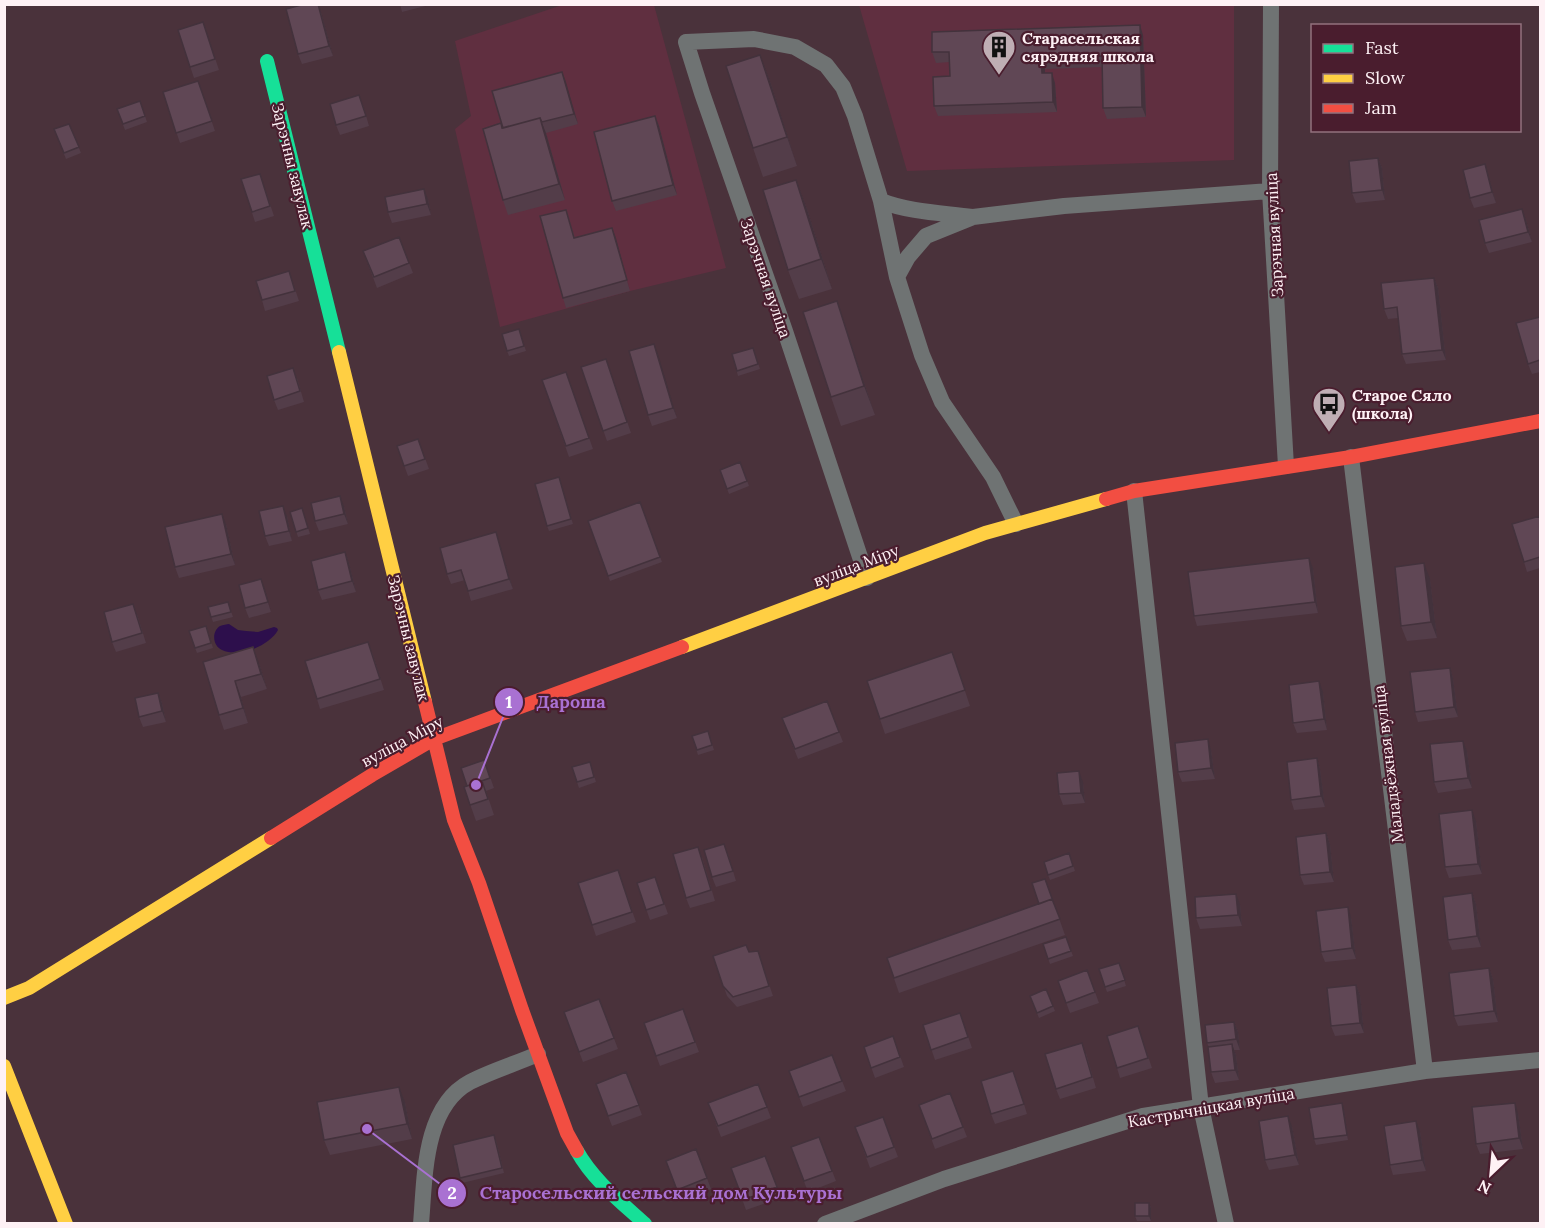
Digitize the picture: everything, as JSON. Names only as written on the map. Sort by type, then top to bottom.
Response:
[{"type":"street","name":"Зарэчная вуліца","points":[[1271,4],[1270,191],[1286,466]]},
{"type":"street","name":"Зарэчная вуліца","points":[[867,579],[686,42],[754,39],[795,47],[826,65],[843,87],[855,116],[881,201]]},
{"type":"street","name":"Зарэчны завулак","points":[[267,61],[454,820],[479,883],[538,1054]]},
{"type":"street","points":[[881,201],[915,210],[973,217],[1064,206],[1270,191]]},
{"type":"street","points":[[881,201],[897,278],[922,355],[942,402],[993,477],[1016,524]]},
{"type":"street","points":[[897,278],[908,257],[926,236],[973,217]]},
{"type":"street","name":"вуліца Міру","points":[[4,998],[29,988],[372,775],[434,739],[985,533],[1016,524],[1134,491],[1351,457],[1540,421]]},
{"type":"street","name":"Маладзёжная вуліца","points":[[1351,457],[1425,1071]]},
{"type":"street","points":[[1134,491],[1201,1107],[1226,1224]]},
{"type":"street","points":[[421,1224],[427,1158],[436,1122],[450,1098],[468,1083],[538,1054],[567,1133],[584,1164],[645,1224]]},
{"type":"street","name":"Кастрычніцкая вуліца","points":[[825,1224],[944,1179],[1143,1116],[1425,1071],[1540,1060]]},
{"type":"street","points":[[4,1066],[66,1224]]},
{"type":"shaded area","points":[[562,5],[654,5],[726,268],[630,291],[500,327],[455,129],[471,116],[455,41]]},
{"type":"shaded area","points":[[859,5],[1234,5],[1234,160],[907,171]]},
{"type":"shaded area","points":[[229,624],[238,630],[246,631],[258,632],[274,627],[278,630],[268,641],[253,649],[229,652],[219,648],[214,639],[215,632],[220,626]]},
{"type":"building","points":[[305,4],[318,4],[329,46],[298,54],[286,9]]},
{"type":"building","points":[[203,22],[215,59],[190,67],[178,30]]},
{"type":"building","name":"Старасельская сярэдняя школа","points":[[1140,25],[1142,107],[1103,108],[1102,56],[1041,58],[1042,73],[1052,73],[1053,102],[934,106],[933,77],[950,76],[949,52],[932,52],[932,32]]},
{"type":"building","points":[[760,55],[787,137],[753,148],[726,66]]},
{"type":"building","points":[[562,72],[574,114],[542,122],[540,118],[503,128],[492,91]]},
{"type":"building","points":[[198,81],[212,121],[176,133],[163,92]]},
{"type":"building","points":[[359,95],[366,116],[336,125],[330,104]]},
{"type":"building","points":[[140,101],[145,116],[123,124],[117,109]]},
{"type":"building","points":[[655,116],[673,185],[612,201],[594,132]]},
{"type":"building","points":[[540,118],[559,184],[503,200],[483,129],[501,123],[502,128]]},
{"type":"building","points":[[69,124],[79,147],[64,153],[54,129]]},
{"type":"building","points":[[1378,158],[1382,190],[1352,193],[1349,161]]},
{"type":"building","points":[[1485,164],[1492,192],[1470,198],[1463,170]]},
{"type":"building","points":[[260,174],[270,206],[252,212],[241,179]]},
{"type":"building","points":[[796,180],[821,259],[788,270],[763,190]]},
{"type":"building","points":[[424,189],[427,204],[388,212],[385,197]]},
{"type":"building","points":[[1522,209],[1528,232],[1485,243],[1479,220]]},
{"type":"building","points":[[566,210],[574,238],[612,228],[627,280],[563,298],[540,216]]},
{"type":"building","points":[[399,237],[409,263],[374,277],[363,251]]},
{"type":"building","points":[[289,271],[295,291],[262,300],[256,281]]},
{"type":"building","points":[[1434,278],[1442,350],[1402,354],[1397,307],[1384,309],[1381,283]]},
{"type":"building","points":[[837,301],[864,386],[831,397],[803,312]]},
{"type":"building","points":[[1540,317],[1540,360],[1528,364],[1516,323]]},
{"type":"building","points":[[519,329],[524,346],[507,351],[502,334]]},
{"type":"building","points":[[654,344],[673,408],[648,415],[629,351]]},
{"type":"building","points":[[753,348],[758,364],[737,371],[732,354]]},
{"type":"building","points":[[606,359],[627,422],[603,431],[581,367]]},
{"type":"building","points":[[293,368],[300,391],[274,400],[267,376]]},
{"type":"building","points":[[566,372],[589,438],[566,446],[542,380]]},
{"type":"building","points":[[418,439],[425,459],[404,466],[397,446]]},
{"type":"building","points":[[740,462],[747,481],[727,489],[720,470]]},
{"type":"building","points":[[559,477],[571,519],[547,526],[535,484]]},
{"type":"building","points":[[340,496],[344,514],[315,521],[311,503]]},
{"type":"building","points":[[640,502],[660,557],[608,576],[588,521]]},
{"type":"building","points":[[283,506],[289,531],[265,536],[259,511]]},
{"type":"building","points":[[302,508],[308,528],[296,532],[290,512]]},
{"type":"building","points":[[222,514],[231,554],[175,567],[165,527]]},
{"type":"building","points":[[1540,516],[1540,557],[1524,562],[1512,524]]},
{"type":"building","points":[[496,532],[509,579],[468,591],[461,570],[447,574],[440,548]]},
{"type":"building","points":[[345,552],[352,581],[318,590],[311,561]]},
{"type":"building","points":[[1309,558],[1315,602],[1194,616],[1188,572]]},
{"type":"building","points":[[1424,563],[1431,622],[1401,626],[1395,567]]},
{"type":"building","points":[[261,579],[268,602],[245,608],[239,585]]},
{"type":"building","points":[[228,602],[231,612],[211,617],[208,607]]},
{"type":"building","points":[[133,604],[142,633],[112,642],[104,612]]},
{"type":"building","points":[[206,626],[211,643],[195,648],[189,631]]},
{"type":"building","points":[[368,642],[380,679],[317,699],[305,661]]},
{"type":"building","points":[[253,647],[261,674],[235,681],[243,708],[219,715],[203,662]]},
{"type":"building","points":[[952,652],[965,690],[880,719],[867,681]]},
{"type":"building","points":[[1450,668],[1454,707],[1415,712],[1410,672]]},
{"type":"building","points":[[1319,681],[1324,719],[1293,723],[1289,685]]},
{"type":"building","points":[[158,693],[162,711],[139,717],[135,698]]},
{"type":"building","points":[[827,701],[839,732],[795,749],[782,718]]},
{"type":"building","points":[[708,731],[712,745],[697,750],[692,736]]},
{"type":"building","points":[[1208,739],[1211,768],[1178,772],[1175,743]]},
{"type":"building","points":[[1463,741],[1468,778],[1434,782],[1430,744]]},
{"type":"building","points":[[1317,758],[1321,796],[1291,800],[1287,762]]},
{"type":"building","points":[[484,760],[490,778],[467,786],[461,768]]},
{"type":"building","points":[[590,762],[594,777],[577,782],[572,767]]},
{"type":"building","points":[[1079,771],[1081,793],[1059,794],[1057,773]]},
{"type":"building","points":[[482,781],[488,799],[470,805],[464,787]]},
{"type":"building","points":[[1472,810],[1478,864],[1445,867],[1439,814]]},
{"type":"building","points":[[1326,833],[1330,872],[1300,875],[1296,837]]},
{"type":"building","points":[[724,844],[733,871],[712,877],[704,850]]},
{"type":"building","points":[[698,847],[711,890],[686,898],[673,854]]},
{"type":"building","points":[[1069,853],[1073,866],[1048,875],[1044,862]]},
{"type":"building","points":[[618,870],[632,912],[592,925],[578,883]]},
{"type":"building","points":[[655,877],[664,904],[646,910],[637,883]]},
{"type":"building","points":[[1045,879],[1054,904],[1052,899],[1039,904],[1032,883]]},
{"type":"building","points":[[1472,893],[1477,936],[1448,940],[1443,897]]},
{"type":"building","points":[[1236,894],[1238,915],[1196,918],[1195,897]]},
{"type":"building","points":[[1052,899],[1060,919],[894,978],[887,958]]},
{"type":"building","points":[[1348,907],[1352,948],[1321,952],[1316,911]]},
{"type":"building","points":[[1066,937],[1071,951],[1048,959],[1043,944]]},
{"type":"building","points":[[746,945],[749,952],[758,951],[769,986],[733,997],[723,986],[713,956]]},
{"type":"building","points":[[1119,963],[1125,980],[1105,987],[1099,969]]},
{"type":"building","points":[[1489,968],[1494,1011],[1454,1016],[1449,973]]},
{"type":"building","points":[[1087,970],[1095,992],[1066,1003],[1058,981]]},
{"type":"building","points":[[1356,985],[1360,1023],[1331,1026],[1327,988]]},
{"type":"building","points":[[1046,989],[1053,1006],[1037,1013],[1030,996]]},
{"type":"building","points":[[599,999],[614,1038],[579,1052],[564,1012]]},
{"type":"building","points":[[683,1009],[695,1042],[656,1056],[644,1023]]},
{"type":"building","points":[[960,1013],[968,1037],[931,1050],[923,1025]]},
{"type":"building","points":[[1234,1022],[1236,1039],[1207,1043],[1205,1025]]},
{"type":"building","points":[[1138,1026],[1148,1058],[1117,1068],[1107,1036]]},
{"type":"building","points":[[893,1036],[900,1057],[871,1068],[864,1047]]},
{"type":"building","points":[[1082,1043],[1092,1077],[1056,1089],[1045,1054]]},
{"type":"building","points":[[1232,1044],[1235,1070],[1211,1072],[1208,1047]]},
{"type":"building","points":[[832,1055],[842,1081],[799,1097],[789,1071]]},
{"type":"building","points":[[1013,1071],[1024,1104],[991,1114],[981,1081]]},
{"type":"building","points":[[626,1072],[639,1105],[608,1116],[596,1084]]},
{"type":"building","points":[[758,1084],[767,1107],[718,1126],[708,1103]]},
{"type":"building","points":[[399,1087],[407,1124],[324,1140],[317,1102]]},
{"type":"building","points":[[950,1093],[963,1127],[932,1139],[919,1105]]},
{"type":"building","points":[[1342,1103],[1347,1135],[1314,1139],[1309,1108]]},
{"type":"building","points":[[1515,1103],[1519,1138],[1476,1144],[1472,1107]]},
{"type":"building","points":[[1288,1116],[1295,1155],[1265,1160],[1259,1121]]},
{"type":"building","points":[[883,1117],[894,1147],[867,1157],[855,1127]]},
{"type":"building","points":[[1416,1121],[1422,1160],[1390,1165],[1384,1126]]},
{"type":"building","points":[[494,1135],[502,1168],[460,1178],[453,1145]]},
{"type":"building","points":[[819,1137],[832,1171],[804,1181],[791,1147]]},
{"type":"building","points":[[696,1149],[707,1178],[677,1190],[666,1161]]},
{"type":"building","points":[[765,1156],[777,1187],[743,1200],[731,1168]]},
{"type":"building","points":[[1135,1203],[1149,1203],[1149,1216],[1135,1216]]},
{"type":"traffic: fast","points":[[267,61],[339,352]]},
{"type":"traffic: fast","points":[[577,1151],[599,1181],[645,1224]]},
{"type":"traffic: slow","points":[[339,352],[425,702]]},
{"type":"traffic: slow","points":[[682,647],[985,533],[1106,499]]},
{"type":"traffic: slow","points":[[4,998],[29,988],[271,838]]},
{"type":"traffic: slow","points":[[4,1066],[66,1224]]},
{"type":"traffic: jam","points":[[1106,499],[1134,491],[1351,457],[1540,421]]},
{"type":"traffic: jam","points":[[271,838],[434,739],[682,647]]},
{"type":"traffic: jam","points":[[425,702],[454,820],[479,883],[567,1133],[577,1151]]},
{"type":"place","name":"Старасельская сярэдняя школа","points":[[999,76]]},
{"type":"place","name":"Старое Сяло (школа)","points":[[1329,433]]},
{"type":"place","name":"Дароша","points":[[476,785]]},
{"type":"place","name":"Старосельский сельский дом Культуры","points":[[367,1129]]}]
